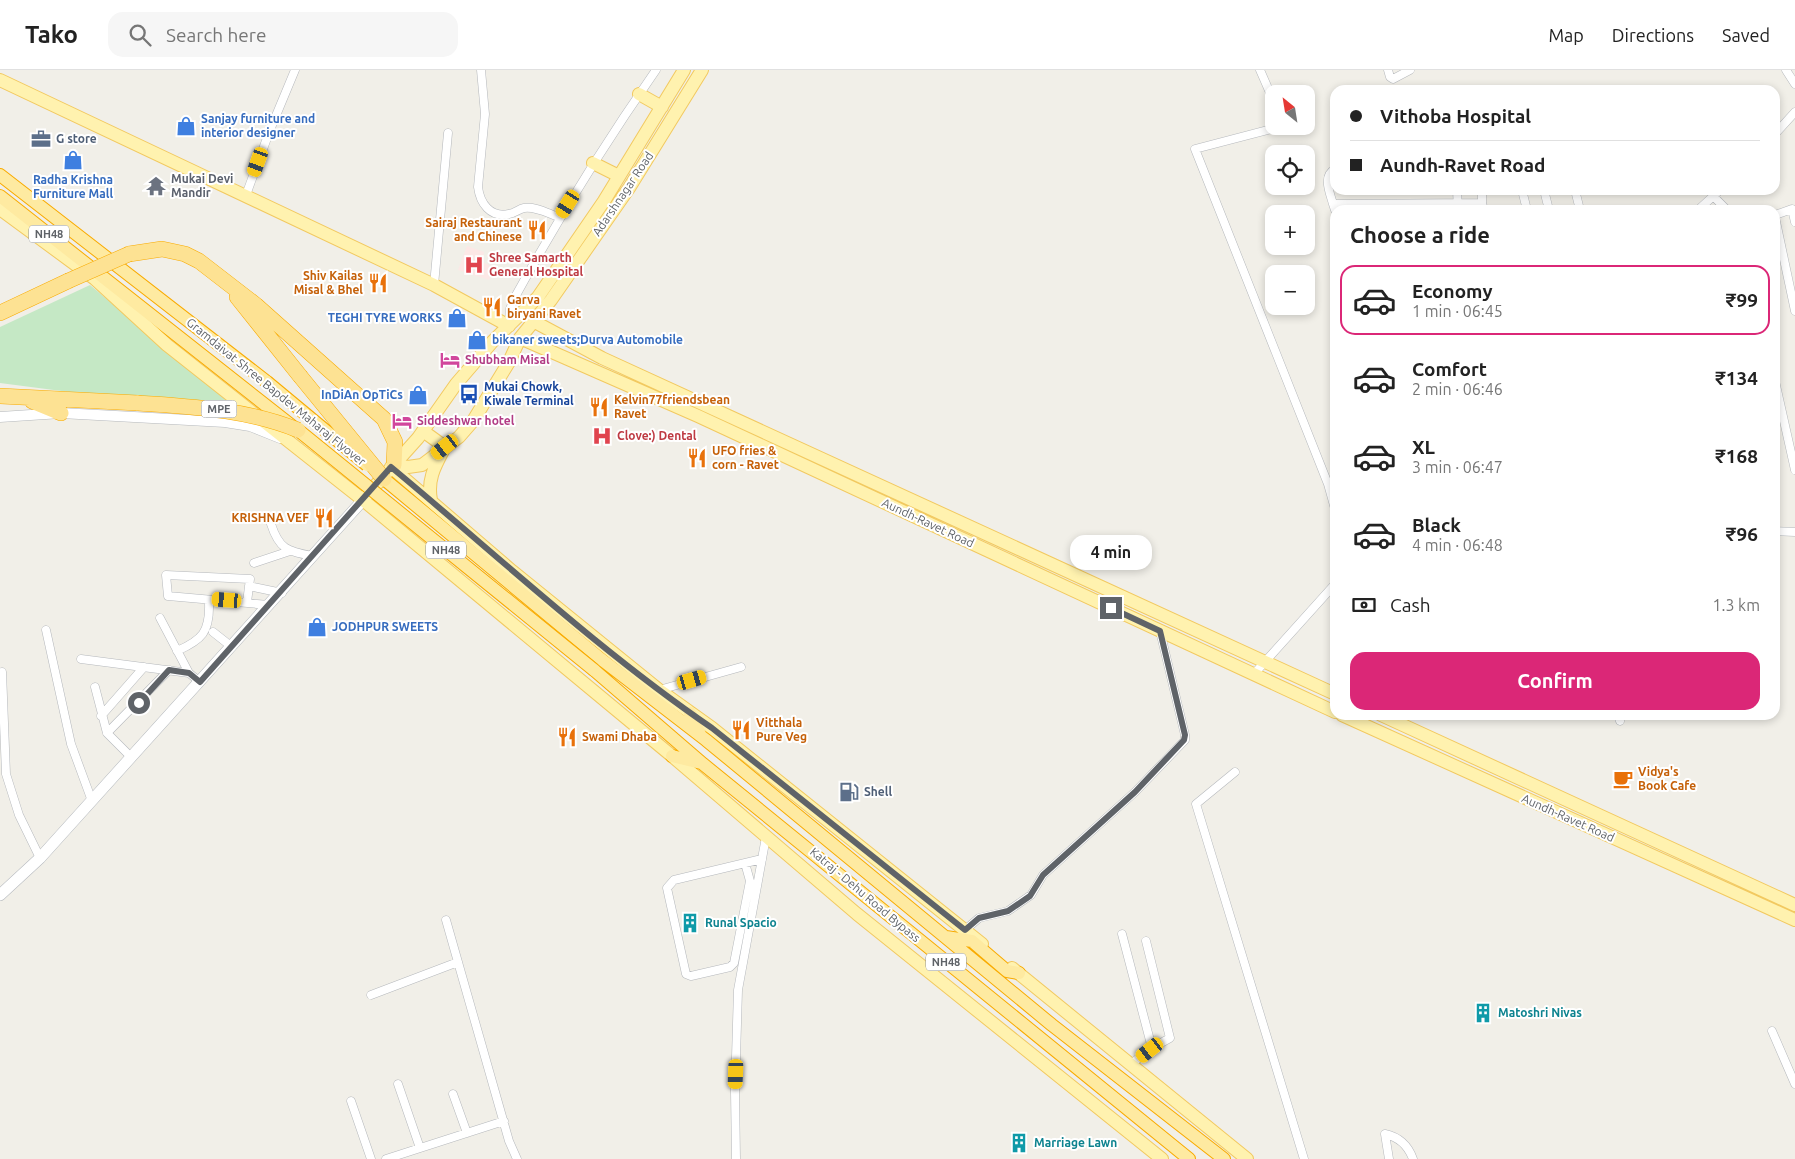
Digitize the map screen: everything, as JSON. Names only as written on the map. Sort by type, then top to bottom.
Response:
[{"type":"highway","name":"Gramdaivat Shree Bapdev Maharaj Flyover","points":[[0,176],[267,382],[389,470],[703,764]]},
{"type":"highway","name":"NH48","points":[[0,196],[96,275]]},
{"type":"highway","points":[[0,313],[129,254],[155,249],[177,251],[199,261],[256,305],[379,414],[390,429],[395,442],[389,470]]},
{"type":"highway","points":[[214,272],[300,376],[389,470]]},
{"type":"highway","name":"Gramdaivat Shree Bapdev Maharaj Flyover","points":[[96,275],[256,396],[597,664],[682,712]]},
{"type":"highway","name":"MPE","points":[[0,396],[138,403],[226,410],[258,416],[298,430]]},
{"type":"highway","points":[[22,396],[61,413]]},
{"type":"highway","name":"Katraj - Dehu Road Bypass","points":[[682,712],[700,735],[944,936]]},
{"type":"highway","points":[[672,756],[703,764]]},
{"type":"highway","name":"Katraj - Dehu Road Bypass","points":[[703,764],[1189,1159]]},
{"type":"highway","name":"NH48","points":[[944,936],[1052,1025],[1224,1159]]},
{"type":"highway","points":[[944,936],[972,942],[1008,971],[1019,973]]},
{"type":"main road","name":"Adarshnagar Road","points":[[363,500],[423,431],[456,384],[493,341],[538,297],[583,234],[684,70]]},
{"type":"main road","name":"Adarshnagar Road","points":[[389,470],[422,465],[459,437],[473,421],[509,362],[520,338],[551,300],[629,188],[702,70]]},
{"type":"main road","points":[[0,80],[434,285],[509,326]]},
{"type":"main road","points":[[639,94],[662,107]]},
{"type":"main road","points":[[593,163],[619,176]]},
{"type":"main road","points":[[0,209],[96,275],[167,345],[363,500],[937,979],[1162,1159]]},
{"type":"main road","name":"Aundh-Ravet Road","points":[[533,322],[602,358],[1330,692]]},
{"type":"main road","name":"Aundh-Ravet Road","points":[[520,338],[698,416],[1330,710]]},
{"type":"main road","points":[[423,431],[445,447],[432,471],[429,486],[431,500]]},
{"type":"main road","points":[[389,470],[431,500],[512,571],[659,690],[682,712],[965,930],[1247,1159]]},
{"type":"main road","points":[[0,896],[40,858],[363,500]]},
{"type":"main road","name":"Aundh-Ravet Road","points":[[1353,720],[1795,920]]},
{"type":"main road","name":"Aundh-Ravet Road","points":[[1392,720],[1795,905]]},
{"type":"street","points":[[246,195],[295,70]]},
{"type":"street","points":[[481,70],[485,114],[478,187],[479,198],[488,210],[493,213],[509,214],[524,208],[535,209],[559,217]]},
{"type":"street","points":[[509,326],[510,309],[515,297],[559,217],[656,70]]},
{"type":"street","points":[[1260,70],[1267,85]]},
{"type":"street","points":[[1388,70],[1393,79],[1408,73],[1410,70]]},
{"type":"street","points":[[1786,70],[1795,84]]},
{"type":"street","points":[[1780,128],[1795,112]]},
{"type":"street","points":[[1265,130],[1195,149],[1330,491]]},
{"type":"street","points":[[434,285],[448,133]]},
{"type":"street","points":[[1330,173],[1327,178],[1330,190]]},
{"type":"street","points":[[1706,205],[1713,196],[1722,205]]},
{"type":"street","points":[[1780,214],[1792,209],[1795,222]]},
{"type":"street","points":[[1780,239],[1795,311]]},
{"type":"street","points":[[1780,402],[1795,470]]},
{"type":"street","points":[[0,417],[61,413],[225,422],[250,426],[285,440]]},
{"type":"street","points":[[271,524],[279,544],[290,551],[312,556]]},
{"type":"street","points":[[1780,531],[1795,532]]},
{"type":"street","points":[[254,563],[290,551]]},
{"type":"street","points":[[247,602],[250,579],[166,575],[168,596],[269,605]]},
{"type":"street","points":[[249,586],[282,592]]},
{"type":"street","points":[[1254,674],[1330,589]]},
{"type":"street","points":[[177,651],[189,646],[204,633],[209,620],[209,603]]},
{"type":"street","points":[[160,618],[189,673],[200,682]]},
{"type":"street","points":[[46,630],[71,744],[92,801]]},
{"type":"street","points":[[965,930],[979,918],[1008,911],[1030,896],[1043,875],[1135,792],[1184,740],[1185,735],[1160,631]]},
{"type":"street","points":[[213,632],[232,647]]},
{"type":"street","points":[[81,659],[189,673]]},
{"type":"street","points":[[101,716],[144,667]]},
{"type":"street","points":[[659,690],[741,667]]},
{"type":"street","points":[[107,733],[169,670]]},
{"type":"street","points":[[2,672],[6,774],[19,815],[40,858]]},
{"type":"street","points":[[95,687],[101,716],[107,733],[131,757]]},
{"type":"street","points":[[1235,772],[1196,804],[1304,1159]]},
{"type":"street","points":[[736,1159],[735,1091],[738,990],[766,837]]},
{"type":"street","points":[[745,863],[750,881],[734,963],[730,967],[692,976],[686,974],[667,888],[670,883],[674,880],[745,863],[762,859]]},
{"type":"street","points":[[446,920],[487,1056],[504,1121],[517,1159]]},
{"type":"street","points":[[1122,934],[1152,1048]]},
{"type":"street","points":[[1131,1064],[1152,1048],[1170,1038],[1146,941]]},
{"type":"street","points":[[371,995],[458,962]]},
{"type":"street","points":[[1772,1031],[1795,1084]]},
{"type":"street","points":[[398,1084],[420,1148]]},
{"type":"street","points":[[453,1094],[467,1133]]},
{"type":"street","points":[[351,1101],[371,1159]]},
{"type":"street","points":[[386,1159],[504,1121]]},
{"type":"street","points":[[1389,1159],[1385,1134],[1394,1136],[1403,1142],[1413,1159]]},
{"type":"shaded area","name":"Shree Samarth General Hospital","points":[[467,246],[484,252],[482,262],[494,267],[489,280],[458,270]]},
{"type":"green space","points":[[90,285],[229,402],[77,393],[0,383],[0,327]]},
{"type":"place","name":"Sanjay furniture and interior designer","points":[[186,126]]},
{"type":"place","name":"G store","points":[[41,139]]},
{"type":"place","name":"Radha Krishna Furniture Mall","points":[[73,160]]},
{"type":"place","name":"Mukai Devi Mandir","points":[[156,186]]},
{"type":"place","name":"Sairaj Restaurant and Chinese","points":[[537,230]]},
{"type":"place","name":"Shree Samarth General Hospital","points":[[474,265]]},
{"type":"place","name":"Shiv Kailas Misal & Bhel","points":[[378,283]]},
{"type":"place","name":"Garva biryani Ravet","points":[[492,307]]},
{"type":"place","name":"TEGHI TYRE WORKS","points":[[457,318]]},
{"type":"place","name":"bikaner sweets;Durva Automobile","points":[[477,340]]},
{"type":"place","name":"Shubham Misal","points":[[450,360]]},
{"type":"place","name":"Mukai Chowk, Kiwale Terminal","points":[[469,394]]},
{"type":"place","name":"InDiAn OpTiCs","points":[[418,395]]},
{"type":"place","name":"Kelvin77friendsbean Ravet","points":[[599,407]]},
{"type":"place","name":"Siddeshwar hotel","points":[[402,421]]},
{"type":"place","name":"Clove:) Dental","points":[[602,436]]},
{"type":"place","name":"UFO fries & corn - Ravet","points":[[697,458]]},
{"type":"place","name":"KRISHNA VEF","points":[[324,518]]},
{"type":"place","name":"JODHPUR SWEETS","points":[[317,627]]},
{"type":"place","name":"Vitthala Pure Veg","points":[[741,730]]},
{"type":"place","name":"Swami Dhaba","points":[[567,737]]},
{"type":"place","name":"Vidya's Book Cafe","points":[[1623,779]]},
{"type":"place","name":"Shell","points":[[849,792]]},
{"type":"place","name":"Runal Spacio","points":[[690,923]]},
{"type":"place","name":"Matoshri Nivas","points":[[1483,1013]]},
{"type":"place","name":"Marriage Lawn","points":[[1019,1143]]},
{"type":"route","points":[[139,703],[169,670],[189,673],[200,682],[282,592],[391,467],[512,571],[615,655],[681,707],[712,728],[965,930],[979,918],[998,915],[1008,911],[1030,896],[1043,875],[1135,792],[1184,740],[1185,735],[1160,631],[1111,608]]}]
